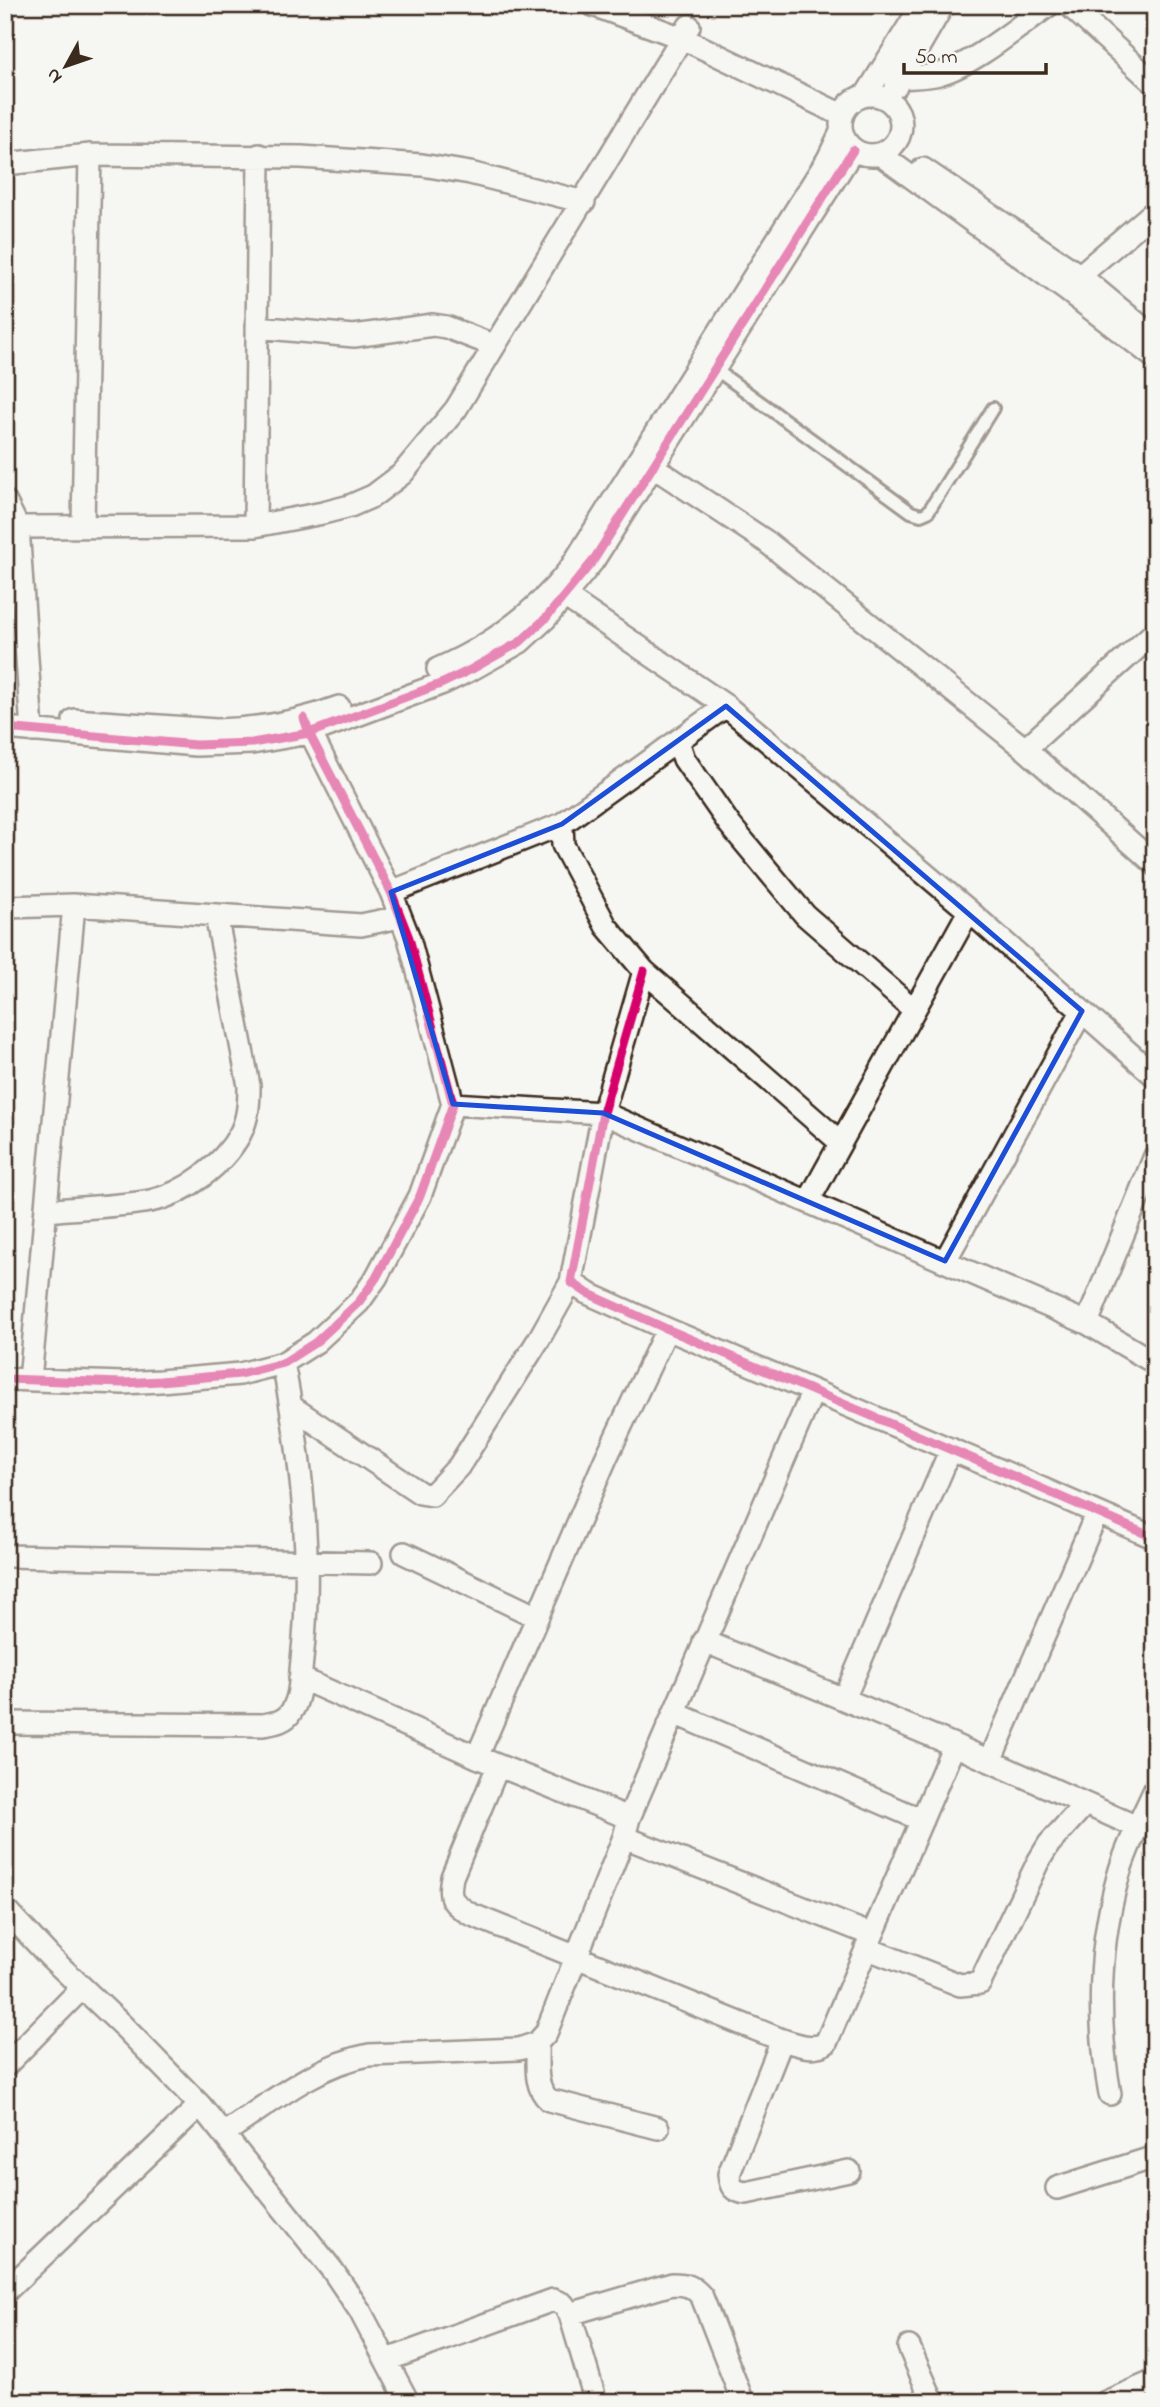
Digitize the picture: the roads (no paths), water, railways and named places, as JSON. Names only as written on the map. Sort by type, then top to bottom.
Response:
[{"type":"street","points":[[593,5],[685,32]]},
{"type":"street","points":[[628,5],[685,32],[850,120],[862,155],[887,152],[1155,338]]},
{"type":"street","points":[[5,714],[32,724],[195,745],[252,743],[443,683],[472,670],[520,642],[546,618],[560,593],[593,561],[647,462],[850,120],[922,5]]},
{"type":"street","points":[[888,99],[943,5]]},
{"type":"street","points":[[901,78],[939,74],[950,69],[982,51],[1049,5]]},
{"type":"street","points":[[1069,5],[1155,84]]},
{"type":"street","points":[[18,527],[256,526],[349,506],[373,496],[402,474],[456,409],[685,32]]},
{"type":"street","points":[[647,462],[715,369],[850,120],[876,95],[888,99],[896,107],[902,127],[900,137],[887,152]]},
{"type":"street","points":[[5,164],[90,155],[259,155],[422,165],[470,173],[584,202]]},
{"type":"street","points":[[83,526],[90,155]]},
{"type":"street","points":[[256,526],[259,155]]},
{"type":"street","points":[[1072,282],[1155,211]]},
{"type":"street","points":[[1072,282],[1155,358]]},
{"type":"street","points":[[257,327],[354,336],[433,325],[446,327],[494,345]]},
{"type":"street","points":[[647,462],[767,542],[1025,749],[1153,860]]},
{"type":"street","points":[[5,501],[18,527],[32,724]]},
{"type":"street","points":[[560,593],[726,706],[969,911],[1155,1076]]},
{"type":"street","points":[[1025,749],[1155,632]]},
{"type":"street","points":[[391,892],[562,824],[726,706]]},
{"type":"street","points":[[5,728],[32,724]]},
{"type":"street","points":[[5,1379],[123,1383],[160,1381],[240,1374],[283,1363],[336,1325],[359,1301],[376,1278],[420,1196],[453,1104],[409,939],[391,892],[306,726]]},
{"type":"street","points":[[678,741],[684,759],[730,825],[805,915],[913,1009]]},
{"type":"street","points":[[562,824],[563,845],[606,926],[644,971],[841,1142]]},
{"type":"street","points":[[5,907],[74,905],[361,925],[400,917]]},
{"type":"street","points":[[30,1380],[74,905]]},
{"type":"street","points":[[808,1202],[969,911]]},
{"type":"street","points":[[47,1210],[152,1200],[179,1190],[203,1175],[224,1156],[240,1133],[249,1109],[249,1086],[216,915]]},
{"type":"street","points":[[292,1407],[420,1493],[432,1495],[459,1466],[539,1339],[570,1282],[603,1113],[644,971]]},
{"type":"street","points":[[945,1261],[1082,1011]]},
{"type":"street","points":[[453,1104],[603,1113],[1087,1323],[1155,1363]]},
{"type":"street","points":[[1087,1323],[1155,1158]]},
{"type":"street","points":[[570,1282],[587,1293],[667,1329],[1155,1538]]},
{"type":"street","points":[[477,1757],[606,1458],[667,1329]]},
{"type":"street","points":[[5,1723],[264,1725],[277,1723],[291,1713],[296,1702],[300,1678],[308,1563],[292,1407],[283,1363]]},
{"type":"street","points":[[223,2134],[326,2068],[347,2059],[369,2055],[519,2049],[537,2043],[546,2033],[674,1713],[813,1391]]},
{"type":"street","points":[[844,1699],[951,1449]]},
{"type":"street","points":[[990,1761],[1097,1513]]},
{"type":"street","points":[[404,1553],[537,1617]]},
{"type":"street","points":[[5,1556],[370,1563]]},
{"type":"street","points":[[704,1641],[954,1745],[1137,1827]]},
{"type":"street","points":[[300,1678],[498,1766],[960,1985],[980,1983],[1038,1862],[1049,1844],[1085,1804]]},
{"type":"street","points":[[674,1713],[922,1820]]},
{"type":"street","points":[[498,1766],[452,1877],[449,1893],[455,1905],[470,1914],[575,1958],[782,2040],[810,2048],[826,2043],[954,1745]]},
{"type":"street","points":[[1110,2094],[1101,2043],[1100,1979],[1118,1876],[1155,1789]]},
{"type":"street","points":[[6,1911],[124,2026],[200,2105],[333,2272],[359,2311],[408,2402]]},
{"type":"street","points":[[5,2066],[82,1988]]},
{"type":"street","points":[[782,2040],[729,2174],[730,2186],[736,2191],[746,2193],[849,2171]]},
{"type":"street","points":[[537,2043],[538,2084],[542,2094],[549,2100],[658,2128]]},
{"type":"street","points":[[5,2292],[200,2105]]},
{"type":"street","points":[[1057,2188],[1155,2157]]},
{"type":"street","points":[[570,2314],[672,2284],[694,2287],[702,2297],[743,2402]]},
{"type":"street","points":[[387,2360],[554,2301],[563,2304],[570,2314],[596,2402]]},
{"type":"street","points":[[909,2347],[933,2402]]},
{"type":"street","points":[[1106,2402],[1155,2381]]},
{"type":"lane","points":[[715,369],[911,512],[921,515],[928,512],[993,408]]}]
